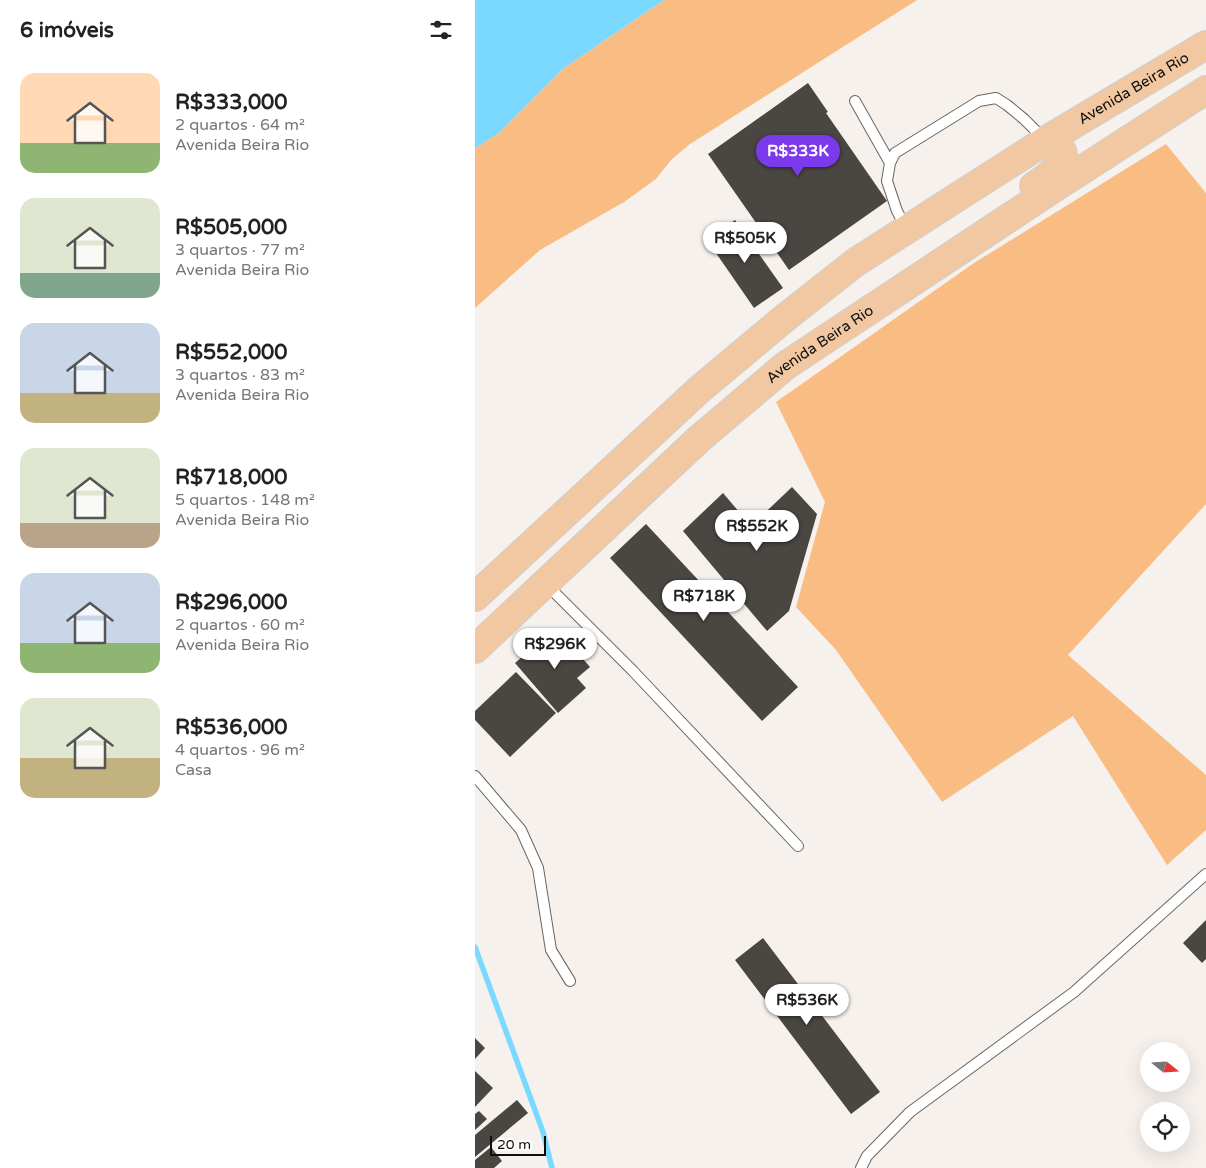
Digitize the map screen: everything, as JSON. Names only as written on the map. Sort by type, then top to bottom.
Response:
[{"type":"main road","name":"Avenida Beira Rio","points":[[475,597],[700,389],[786,316],[856,262],[1045,141],[1206,46]]},
{"type":"main road","name":"Avenida Beira Rio","points":[[475,649],[699,439],[785,366],[1206,90]]},
{"type":"main road","points":[[963,248],[991,218],[1055,170],[1062,157],[1061,150],[1045,141]]},
{"type":"lane","points":[[907,229],[897,210],[887,181],[890,163],[895,153],[979,101],[996,98],[1024,119],[1045,141]]},
{"type":"lane","points":[[855,101],[890,163]]},
{"type":"lane","points":[[545,584],[633,671],[798,846]]},
{"type":"lane","points":[[475,776],[521,830],[538,868],[551,950],[570,981]]},
{"type":"lane","points":[[861,1168],[867,1156],[910,1112],[1073,992],[1206,874]]},
{"type":"shaded area","points":[[664,0],[917,0],[690,144],[671,160],[656,179],[624,202],[540,250],[475,308],[475,148],[499,133],[564,68]]},
{"type":"shaded area","points":[[1166,144],[1206,193],[1206,504],[1068,655],[1206,775],[1206,830],[1167,865],[1073,716],[942,802],[836,650],[796,607],[825,502],[776,402],[974,263]]},
{"type":"water","points":[[475,0],[664,0],[564,68],[499,133],[475,148]]},
{"type":"building","points":[[808,83],[828,112],[826,113],[887,201],[789,270],[708,154]]},
{"type":"building","points":[[735,220],[783,288],[754,308],[707,240]]},
{"type":"building","points":[[792,487],[817,514],[789,611],[767,631],[683,531],[723,493],[751,526]]},
{"type":"building","points":[[646,524],[798,687],[762,721],[610,558]]},
{"type":"building","points":[[556,628],[590,667],[577,678],[586,688],[558,713],[515,663]]},
{"type":"building","points":[[516,672],[556,713],[510,757],[475,720],[475,711]]},
{"type":"building","points":[[1206,920],[1206,959],[1202,963],[1183,943]]},
{"type":"building","points":[[763,938],[880,1092],[851,1114],[735,960]]},
{"type":"building","points":[[475,1038],[485,1048],[475,1059]]},
{"type":"building","points":[[475,1071],[493,1088],[475,1107]]},
{"type":"building","points":[[517,1100],[528,1113],[475,1157],[475,1135]]},
{"type":"building","points":[[479,1111],[487,1119],[475,1130],[475,1114]]},
{"type":"building","points":[[491,1147],[502,1161],[494,1168],[475,1168],[475,1160]]},
{"type":"waterway","points":[[475,947],[543,1132],[552,1168]]}]
